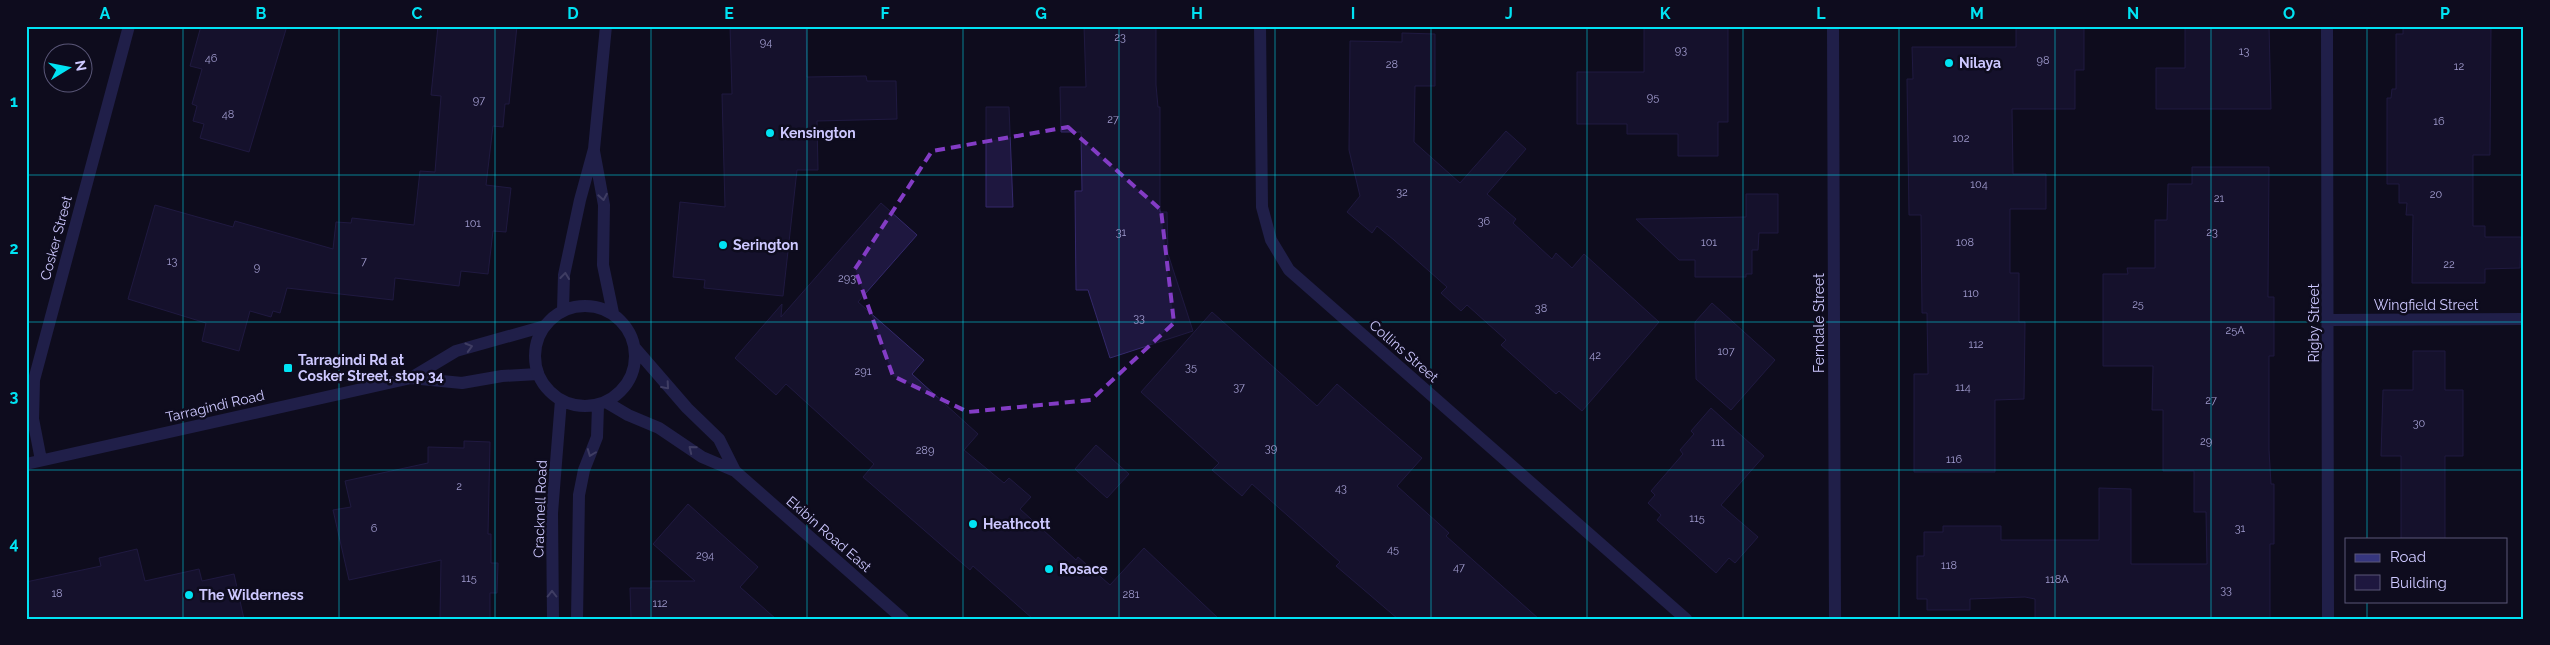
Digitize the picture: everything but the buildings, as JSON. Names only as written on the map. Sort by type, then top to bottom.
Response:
[{"type":"street","name":"Cosker Street","points":[[41,460],[33,419],[34,380],[129,26]]},
{"type":"street","points":[[563,310],[564,275],[580,200],[594,149],[606,26]]},
{"type":"street","name":"Collins Street","points":[[1260,26],[1262,207],[1271,240],[1280,258],[1289,270],[1686,619]]},
{"type":"street","name":"Ferndale Street","points":[[1833,26],[1835,619]]},
{"type":"street","name":"Rigby Street","points":[[2328,26],[2328,619]]},
{"type":"street","points":[[594,149],[604,205],[603,266],[613,313]]},
{"type":"street","points":[[580,305],[597,306],[613,313],[624,322],[632,334],[635,348],[635,365],[630,380],[620,393],[602,404],[573,405],[561,400],[547,389],[538,374],[535,358],[537,341],[545,326],[563,310],[580,305]]},
{"type":"street","name":"Wingfield Street","points":[[2329,320],[2524,319]]},
{"type":"street","name":"Tarragindi Road","points":[[411,378],[456,351],[545,326]]},
{"type":"street","name":"Ekibin Road East","points":[[635,348],[686,408],[719,439],[735,471]]},
{"type":"street","name":"Tarragindi Road","points":[[26,464],[411,378],[462,382],[502,376],[538,374]]},
{"type":"street","name":"Cracknell Road","points":[[553,619],[552,513],[561,400]]},
{"type":"street","points":[[577,619],[579,495],[584,470],[597,437],[602,404]]},
{"type":"street","name":"Ekibin Road East","points":[[602,404],[659,428],[702,457],[735,471],[903,619]]},
{"type":"highlighted area","points":[[1068,127],[1161,210],[1174,323],[1091,400],[968,412],[893,376],[855,269],[932,151]]},
{"type":"place","name":"Nilaya","points":[[1949,63]]},
{"type":"place","name":"Kensington","points":[[770,133]]},
{"type":"place","name":"Serington","points":[[723,245]]},
{"type":"place","name":"Tarragindi Rd at Cosker Street, stop 34","points":[[288,368]]},
{"type":"place","name":"Heathcott","points":[[973,524]]},
{"type":"place","name":"Rosace","points":[[1049,569]]},
{"type":"place","name":"The Wilderness","points":[[189,595]]}]
